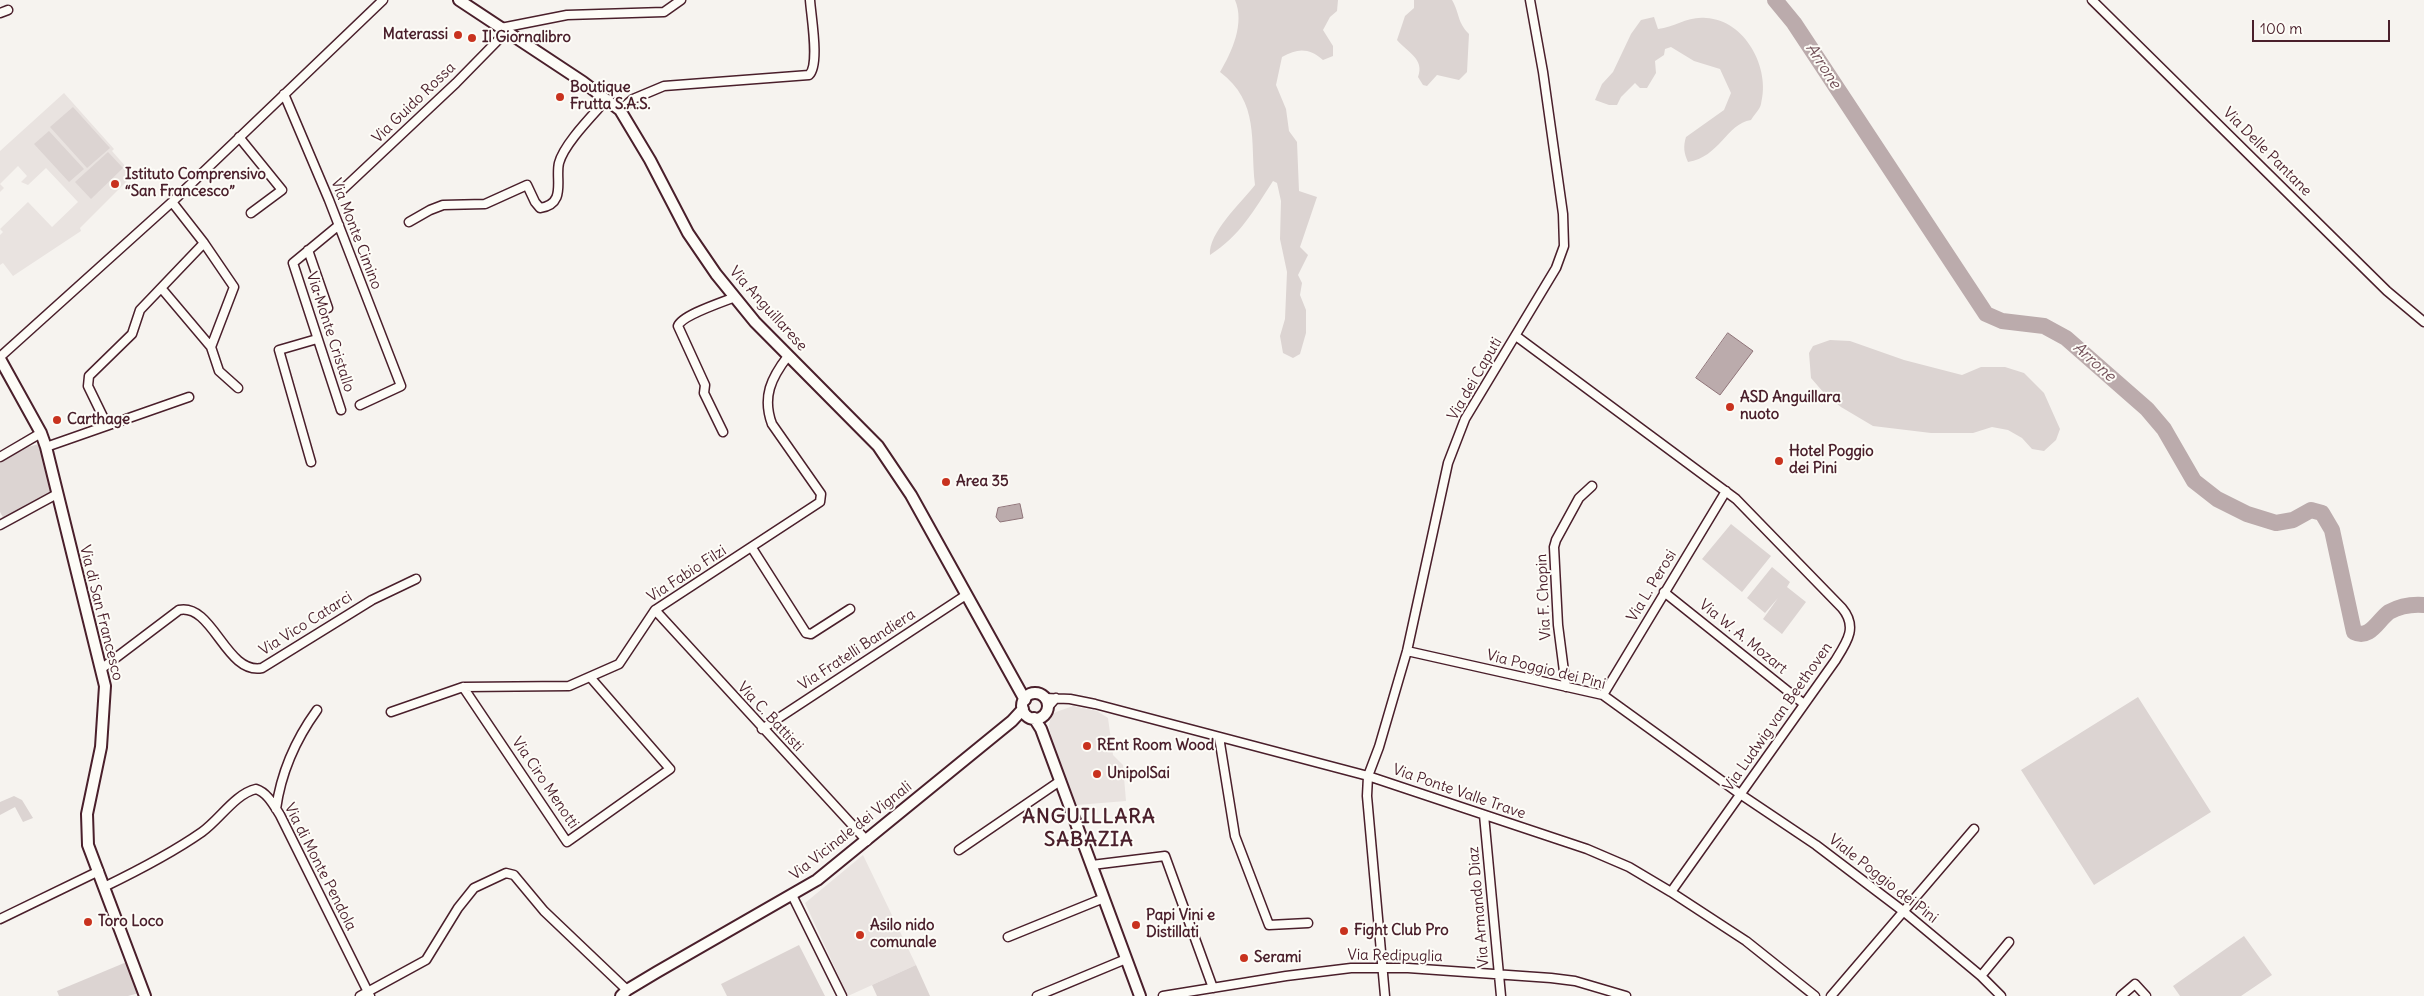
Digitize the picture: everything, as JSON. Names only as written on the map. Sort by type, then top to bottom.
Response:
[{"type":"main road","name":"Via Anguillarese","points":[[459,0],[620,110],[650,160],[688,232],[735,297],[788,356],[878,446],[911,495],[1013,680],[1036,707],[1041,729],[1140,996]]},
{"type":"main road","name":"Via di San Francesco","points":[[0,358],[41,432],[46,447],[105,686],[104,720],[87,814],[88,845],[145,996]]},
{"type":"main road","name":"Via Vicinale dei Vignali","points":[[624,993],[817,880],[1012,721],[1036,707]]},
{"type":"street","points":[[0,358],[172,202],[383,0]]},
{"type":"street","points":[[504,30],[567,15],[664,12],[681,0]]},
{"type":"street","points":[[620,110],[633,99],[664,86],[809,75],[813,71],[815,60],[810,0]]},
{"type":"street","name":"Via dei Caputi","points":[[1385,996],[1367,796],[1368,776],[1379,747],[1407,651],[1448,463],[1465,419],[1556,268],[1564,246],[1563,214],[1543,72],[1530,0]]},
{"type":"street","name":"Via Delle Pantane","points":[[2092,0],[2387,291],[2424,322]]},
{"type":"street","name":"Via Guido Rossa","points":[[340,192],[476,63],[504,30]]},
{"type":"street","name":"Via Monte Cimino","points":[[284,94],[339,225],[401,386],[360,405]]},
{"type":"street","points":[[408,222],[443,205],[485,204],[527,185],[540,208],[554,201],[560,190],[557,173],[560,160],[580,129],[606,100]]},
{"type":"street","points":[[239,137],[282,190],[251,213]]},
{"type":"street","points":[[172,202],[204,243],[234,287],[211,347]]},
{"type":"street","name":"Via Monte Cristallo","points":[[339,225],[293,263],[342,410]]},
{"type":"street","points":[[107,425],[88,386],[89,376],[132,334],[140,310],[204,243]]},
{"type":"street","points":[[308,250],[328,308]]},
{"type":"street","points":[[162,289],[211,347],[219,371],[238,388]]},
{"type":"street","points":[[723,432],[704,393],[705,385],[678,326],[680,322],[692,315],[735,297]]},
{"type":"street","name":"Via Ludwig van Beethoven","points":[[1516,336],[1736,499],[1842,608],[1850,620],[1851,630],[1846,644],[1671,892]]},
{"type":"street","points":[[311,462],[279,350],[317,339]]},
{"type":"street","name":"Via Fabio Filzi","points":[[391,712],[464,687],[550,688],[569,686],[619,664],[655,610],[820,502],[821,494],[772,424],[768,412],[767,399],[770,386],[775,373],[788,356]]},
{"type":"street","points":[[46,447],[189,397]]},
{"type":"street","points":[[0,457],[41,432]]},
{"type":"street","name":"Via F. Chopin","points":[[1566,687],[1558,625],[1554,547],[1579,498],[1592,486]]},
{"type":"street","name":"Via L. Perosi","points":[[1603,695],[1726,491]]},
{"type":"street","points":[[0,525],[57,494]]},
{"type":"street","points":[[752,548],[806,633],[811,634],[850,609]]},
{"type":"street","name":"Via Vico Catarci","points":[[100,668],[179,610],[184,609],[196,613],[241,664],[254,670],[262,668],[372,600],[416,579]]},
{"type":"street","name":"Via W. A. Mozart","points":[[1664,592],[1804,704]]},
{"type":"street","name":"Via Fratelli Bandiera","points":[[762,728],[966,595]]},
{"type":"street","name":"Via C. Battisti","points":[[655,610],[867,841]]},
{"type":"street","name":"Via Poggio dei Pini","points":[[1407,651],[1603,695],[1740,794]]},
{"type":"street","name":"Via Ciro Menotti","points":[[464,687],[567,842],[670,770],[670,767],[590,677]]},
{"type":"street","name":"Via Ponte Valle Trave","points":[[1036,707],[1056,698],[1096,704],[1368,776],[1587,849],[1629,867],[1671,892],[1746,941],[1816,996]]},
{"type":"street","points":[[276,808],[279,786],[296,744],[317,710]]},
{"type":"street","points":[[1219,737],[1235,836],[1269,925],[1308,922]]},
{"type":"street","points":[[959,850],[1060,781]]},
{"type":"street","name":"Via di Monte Pendola","points":[[104,887],[127,876],[203,832],[244,794],[252,790],[261,790],[276,808],[369,994]]},
{"type":"street","name":"Viale Poggio dei Pini","points":[[1740,794],[1816,844],[1904,911],[1981,976],[2001,996]]},
{"type":"street","name":"Via Armando Diaz","points":[[1484,815],[1500,996]]},
{"type":"street","points":[[1830,996],[1974,829]]},
{"type":"street","points":[[1092,865],[1165,856],[1213,988]]},
{"type":"street","points":[[0,919],[99,871]]},
{"type":"street","points":[[360,996],[369,994],[426,960],[458,908],[474,888],[506,873],[514,875],[544,911],[624,993]]},
{"type":"street","points":[[792,895],[842,996]]},
{"type":"street","points":[[1008,937],[1104,898]]},
{"type":"street","points":[[1981,976],[2010,942]]},
{"type":"street","points":[[1037,996],[1126,959]]},
{"type":"street","name":"Via Redipuglia","points":[[1163,996],[1351,968],[1383,968],[1499,974],[1575,982],[1626,996]]},
{"type":"street","points":[[2121,996],[2135,984],[2146,996]]},
{"type":"shaded area","points":[[1235,0],[1338,0],[1337,11],[1330,17],[1323,30],[1333,46],[1333,56],[1323,60],[1308,51],[1298,51],[1282,57],[1276,85],[1286,109],[1289,131],[1297,142],[1299,191],[1317,197],[1300,247],[1308,255],[1298,275],[1302,283],[1300,295],[1306,310],[1306,333],[1300,354],[1293,358],[1283,353],[1280,336],[1285,319],[1287,272],[1280,239],[1281,201],[1277,183],[1273,181],[1253,212],[1230,240],[1210,255],[1214,237],[1234,209],[1255,185],[1251,123],[1247,109],[1242,96],[1220,72],[1229,56],[1238,28],[1239,18]]},
{"type":"shaded area","points":[[1414,0],[1452,0],[1455,5],[1460,22],[1469,34],[1467,72],[1459,80],[1437,75],[1427,86],[1423,85],[1418,77],[1420,71],[1417,61],[1397,40],[1405,16],[1414,8]]},
{"type":"shaded area","points":[[1654,17],[1658,29],[1699,18],[1720,21],[1732,27],[1743,37],[1752,48],[1758,61],[1763,90],[1758,110],[1751,120],[1735,128],[1715,148],[1699,159],[1688,162],[1684,144],[1686,137],[1724,110],[1731,93],[1720,69],[1694,61],[1671,47],[1665,49],[1664,55],[1655,61],[1656,73],[1647,88],[1640,88],[1635,83],[1621,97],[1617,105],[1609,105],[1595,100],[1602,84],[1613,72],[1631,34],[1641,20]]},
{"type":"shaded area","name":"Istituto Comprensivo “San Francesco”","points":[[64,93],[114,149],[112,151],[133,175],[80,228],[81,231],[13,276],[3,263],[0,265],[0,235],[3,232],[0,229],[28,202],[52,227],[78,202],[46,168],[28,185],[21,182],[27,176],[18,166],[0,184],[0,151]]},
{"type":"shaded area","points":[[73,107],[110,148],[87,168],[50,127]]},
{"type":"shaded area","points":[[49,131],[84,169],[69,182],[34,144]]},
{"type":"shaded area","points":[[108,152],[123,168],[91,199],[75,182]]},
{"type":"shaded area","points":[[0,184],[4,188],[0,192]]},
{"type":"shaded area","points":[[1728,333],[1753,351],[1720,395],[1696,378]]},
{"type":"shaded area","points":[[1830,340],[1850,341],[1904,360],[1962,375],[1981,367],[2005,367],[2024,373],[2044,393],[2060,429],[2056,440],[2044,451],[2032,449],[2022,438],[2008,430],[1992,427],[1973,433],[1931,433],[1873,426],[1841,407],[1824,393],[1811,378],[1809,353],[1813,346]]},
{"type":"shaded area","points":[[39,444],[51,493],[4,519],[0,512],[0,463],[20,449]]},
{"type":"shaded area","points":[[1020,504],[1023,518],[1000,522],[996,517],[998,508]]},
{"type":"shaded area","points":[[1731,524],[1771,556],[1742,592],[1702,559]]},
{"type":"shaded area","points":[[1772,567],[1790,582],[1787,587],[1806,602],[1782,634],[1763,619],[1778,598],[1765,613],[1747,598]]},
{"type":"shaded area","points":[[2138,697],[2211,812],[2094,885],[2021,770]]},
{"type":"shaded area","points":[[1073,706],[1097,711],[1108,718],[1113,755],[1123,765],[1126,801],[1077,805],[1053,747],[1049,726],[1051,716],[1056,712]]},
{"type":"shaded area","points":[[14,796],[22,800],[33,818],[23,822],[15,807],[0,815],[0,802]]},
{"type":"shaded area","name":"Asilo nido comunale","points":[[863,855],[916,965],[848,996],[805,903]]},
{"type":"shaded area","points":[[2244,936],[2272,975],[2241,996],[2180,996],[2173,986]]},
{"type":"shaded area","points":[[799,945],[825,996],[727,996],[721,984]]},
{"type":"shaded area","points":[[129,961],[139,993],[128,996],[59,996],[57,991]]},
{"type":"shaded area","points":[[916,965],[930,996],[877,996],[872,985]]},
{"type":"waterway","name":"Arrone","points":[[1775,0],[1794,23],[1986,314],[2002,321],[2044,326],[2066,338],[2147,409],[2164,429],[2194,481],[2217,499],[2247,514],[2276,523],[2293,520],[2311,510],[2322,513],[2332,530],[2354,632],[2360,634],[2369,631],[2385,615],[2397,608],[2424,605]]},
{"type":"place","name":"Materassi","points":[[458,35]]},
{"type":"place","name":"Il Giornalibro","points":[[472,38]]},
{"type":"place","name":"Boutique Frutta S.A.S.","points":[[560,97]]},
{"type":"place","name":"Istituto Comprensivo “San Francesco”","points":[[115,184]]},
{"type":"place","name":"ASD Anguillara nuoto","points":[[1730,407]]},
{"type":"place","name":"Carthage","points":[[57,420]]},
{"type":"place","name":"Hotel Poggio dei Pini","points":[[1779,461]]},
{"type":"place","name":"Area 35","points":[[946,482]]},
{"type":"place","name":"REnt Room Wood","points":[[1087,746]]},
{"type":"place","name":"UnipolSai","points":[[1097,774]]},
{"type":"place","name":"Toro Loco","points":[[88,922]]},
{"type":"place","name":"Papi Vini e Distillati","points":[[1136,925]]},
{"type":"place","name":"Fight Club Pro","points":[[1344,931]]},
{"type":"place","name":"Asilo nido comunale","points":[[860,935]]},
{"type":"place","name":"Serami","points":[[1244,958]]},
{"type":"district","name":"ANGUILLARA SABAZIA","points":[[1089,828]]}]
